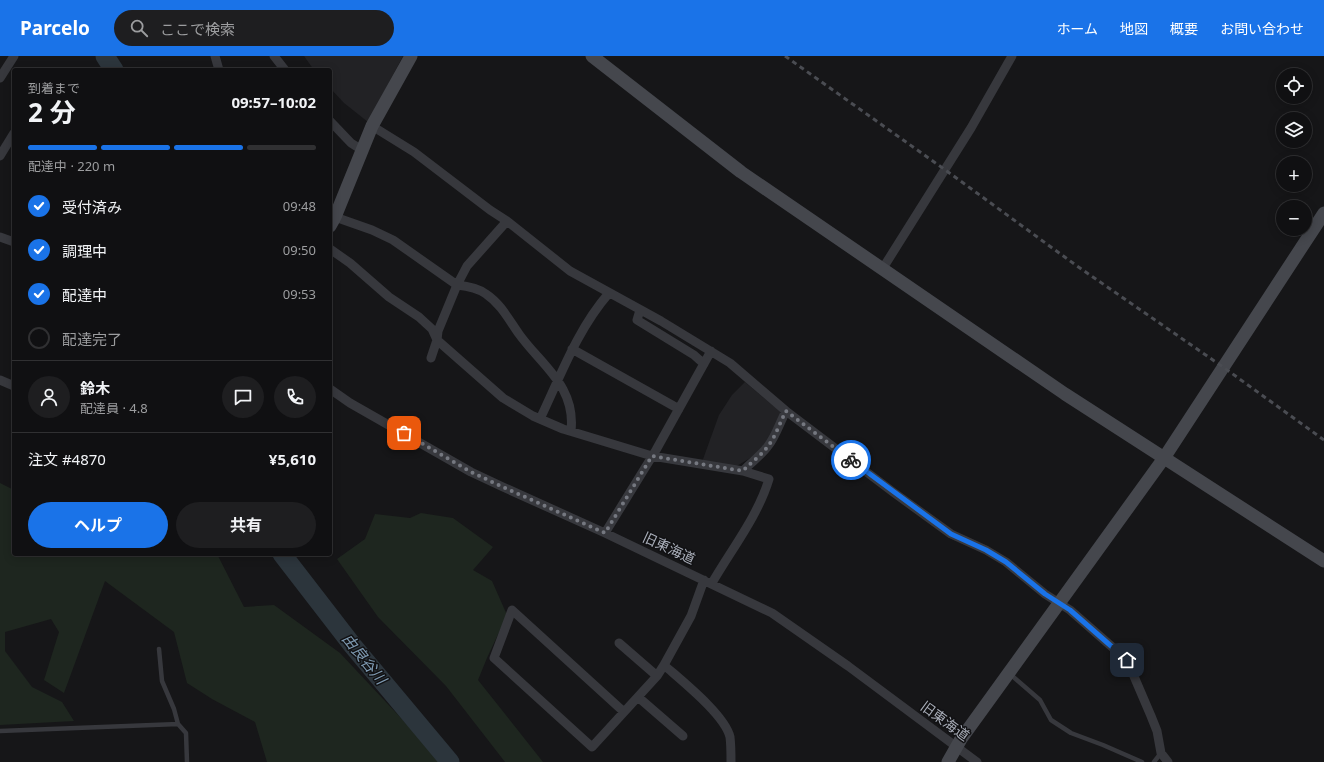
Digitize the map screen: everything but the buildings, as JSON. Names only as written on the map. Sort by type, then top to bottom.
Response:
[{"type":"street","points":[[0,78],[14,56]]},
{"type":"street","points":[[215,56],[218,68]]},
{"type":"street","points":[[274,56],[283,68]]},
{"type":"street","points":[[411,56],[372,126],[333,221],[372,230],[394,240],[457,285],[468,286],[486,294],[502,309],[520,335],[558,380],[568,401],[572,418],[571,431]]},
{"type":"street","points":[[592,56],[741,172],[883,268],[1064,394],[1324,561]]},
{"type":"street","points":[[883,268],[971,128],[1012,56]]},
{"type":"street","points":[[332,123],[350,143],[362,150]]},
{"type":"street","points":[[372,126],[414,152],[490,210],[507,221],[570,271],[730,363],[786,411],[951,534],[986,550],[1006,562],[1070,610],[1127,660],[1157,731],[1161,753],[1168,762]]},
{"type":"street","points":[[0,156],[12,136]]},
{"type":"street","points":[[948,762],[956,746],[1164,458],[1324,213]]},
{"type":"street","points":[[431,358],[437,340],[438,331],[457,285],[467,266],[507,221]]},
{"type":"street","points":[[0,238],[12,241]]},
{"type":"street","points":[[332,250],[350,263],[389,297],[424,321],[432,329],[437,340],[503,398],[540,419],[571,431],[652,456],[743,471],[769,479],[766,490],[756,511],[708,582],[691,616],[657,676],[592,747],[494,658],[512,610],[624,712]]},
{"type":"street","points":[[540,419],[572,349],[596,308],[609,293]]},
{"type":"street","points":[[640,310],[637,320],[694,355],[704,364]]},
{"type":"street","points":[[572,349],[679,409]]},
{"type":"street","points":[[605,533],[652,456],[711,351]]},
{"type":"street","points":[[0,380],[12,385]]},
{"type":"street","name":"旧東海道","points":[[332,391],[471,472],[605,533],[778,617],[848,666],[977,762]]},
{"type":"street","points":[[743,471],[749,464],[760,457],[770,445],[786,411]]},
{"type":"street","points":[[619,643],[657,676]]},
{"type":"street","points":[[664,665],[715,712],[722,722],[730,736],[731,762]]},
{"type":"street","points":[[638,697],[683,736]]},
{"type":"lane","points":[[159,650],[162,681],[174,709],[178,724],[186,733],[187,762]]},
{"type":"lane","points":[[1009,673],[1040,700],[1051,720],[1071,733],[1142,762]]},
{"type":"lane","points":[[0,731],[178,724]]},
{"type":"lane","points":[[1154,762],[1161,753]]},
{"type":"shaded area","points":[[304,56],[403,56],[368,122],[344,103],[332,90],[332,68],[313,68]]},
{"type":"shaded area","points":[[745,382],[782,413],[766,446],[757,454],[735,467],[702,462],[719,415],[732,395]]},
{"type":"shaded area","points":[[0,483],[12,489],[12,556],[218,556],[244,607],[274,605],[340,653],[429,748],[439,762],[267,762],[255,722],[212,699],[187,683],[174,632],[105,581],[64,693],[44,680],[59,632],[51,619],[5,632],[5,651],[32,687],[62,702],[74,721],[0,725]]},
{"type":"shaded area","points":[[421,513],[453,518],[493,547],[473,570],[492,581],[507,615],[478,680],[543,762],[505,762],[446,686],[378,617],[337,559],[365,539],[375,514],[410,518]]},
{"type":"waterway","name":"由良谷川","points":[[105,56],[113,68]]},
{"type":"waterway","name":"由良谷川","points":[[284,556],[353,646],[450,762]]},
{"type":"railway","points":[[785,56],[1077,266],[1223,367],[1324,440]]},
{"type":"way so far","points":[[404,433],[471,472],[605,533],[652,456],[743,471],[749,464],[760,457],[770,445],[786,411],[851,460]]},
{"type":"route","points":[[851,460],[951,534],[986,550],[1006,562],[1045,594],[1070,610],[1127,660]]}]
